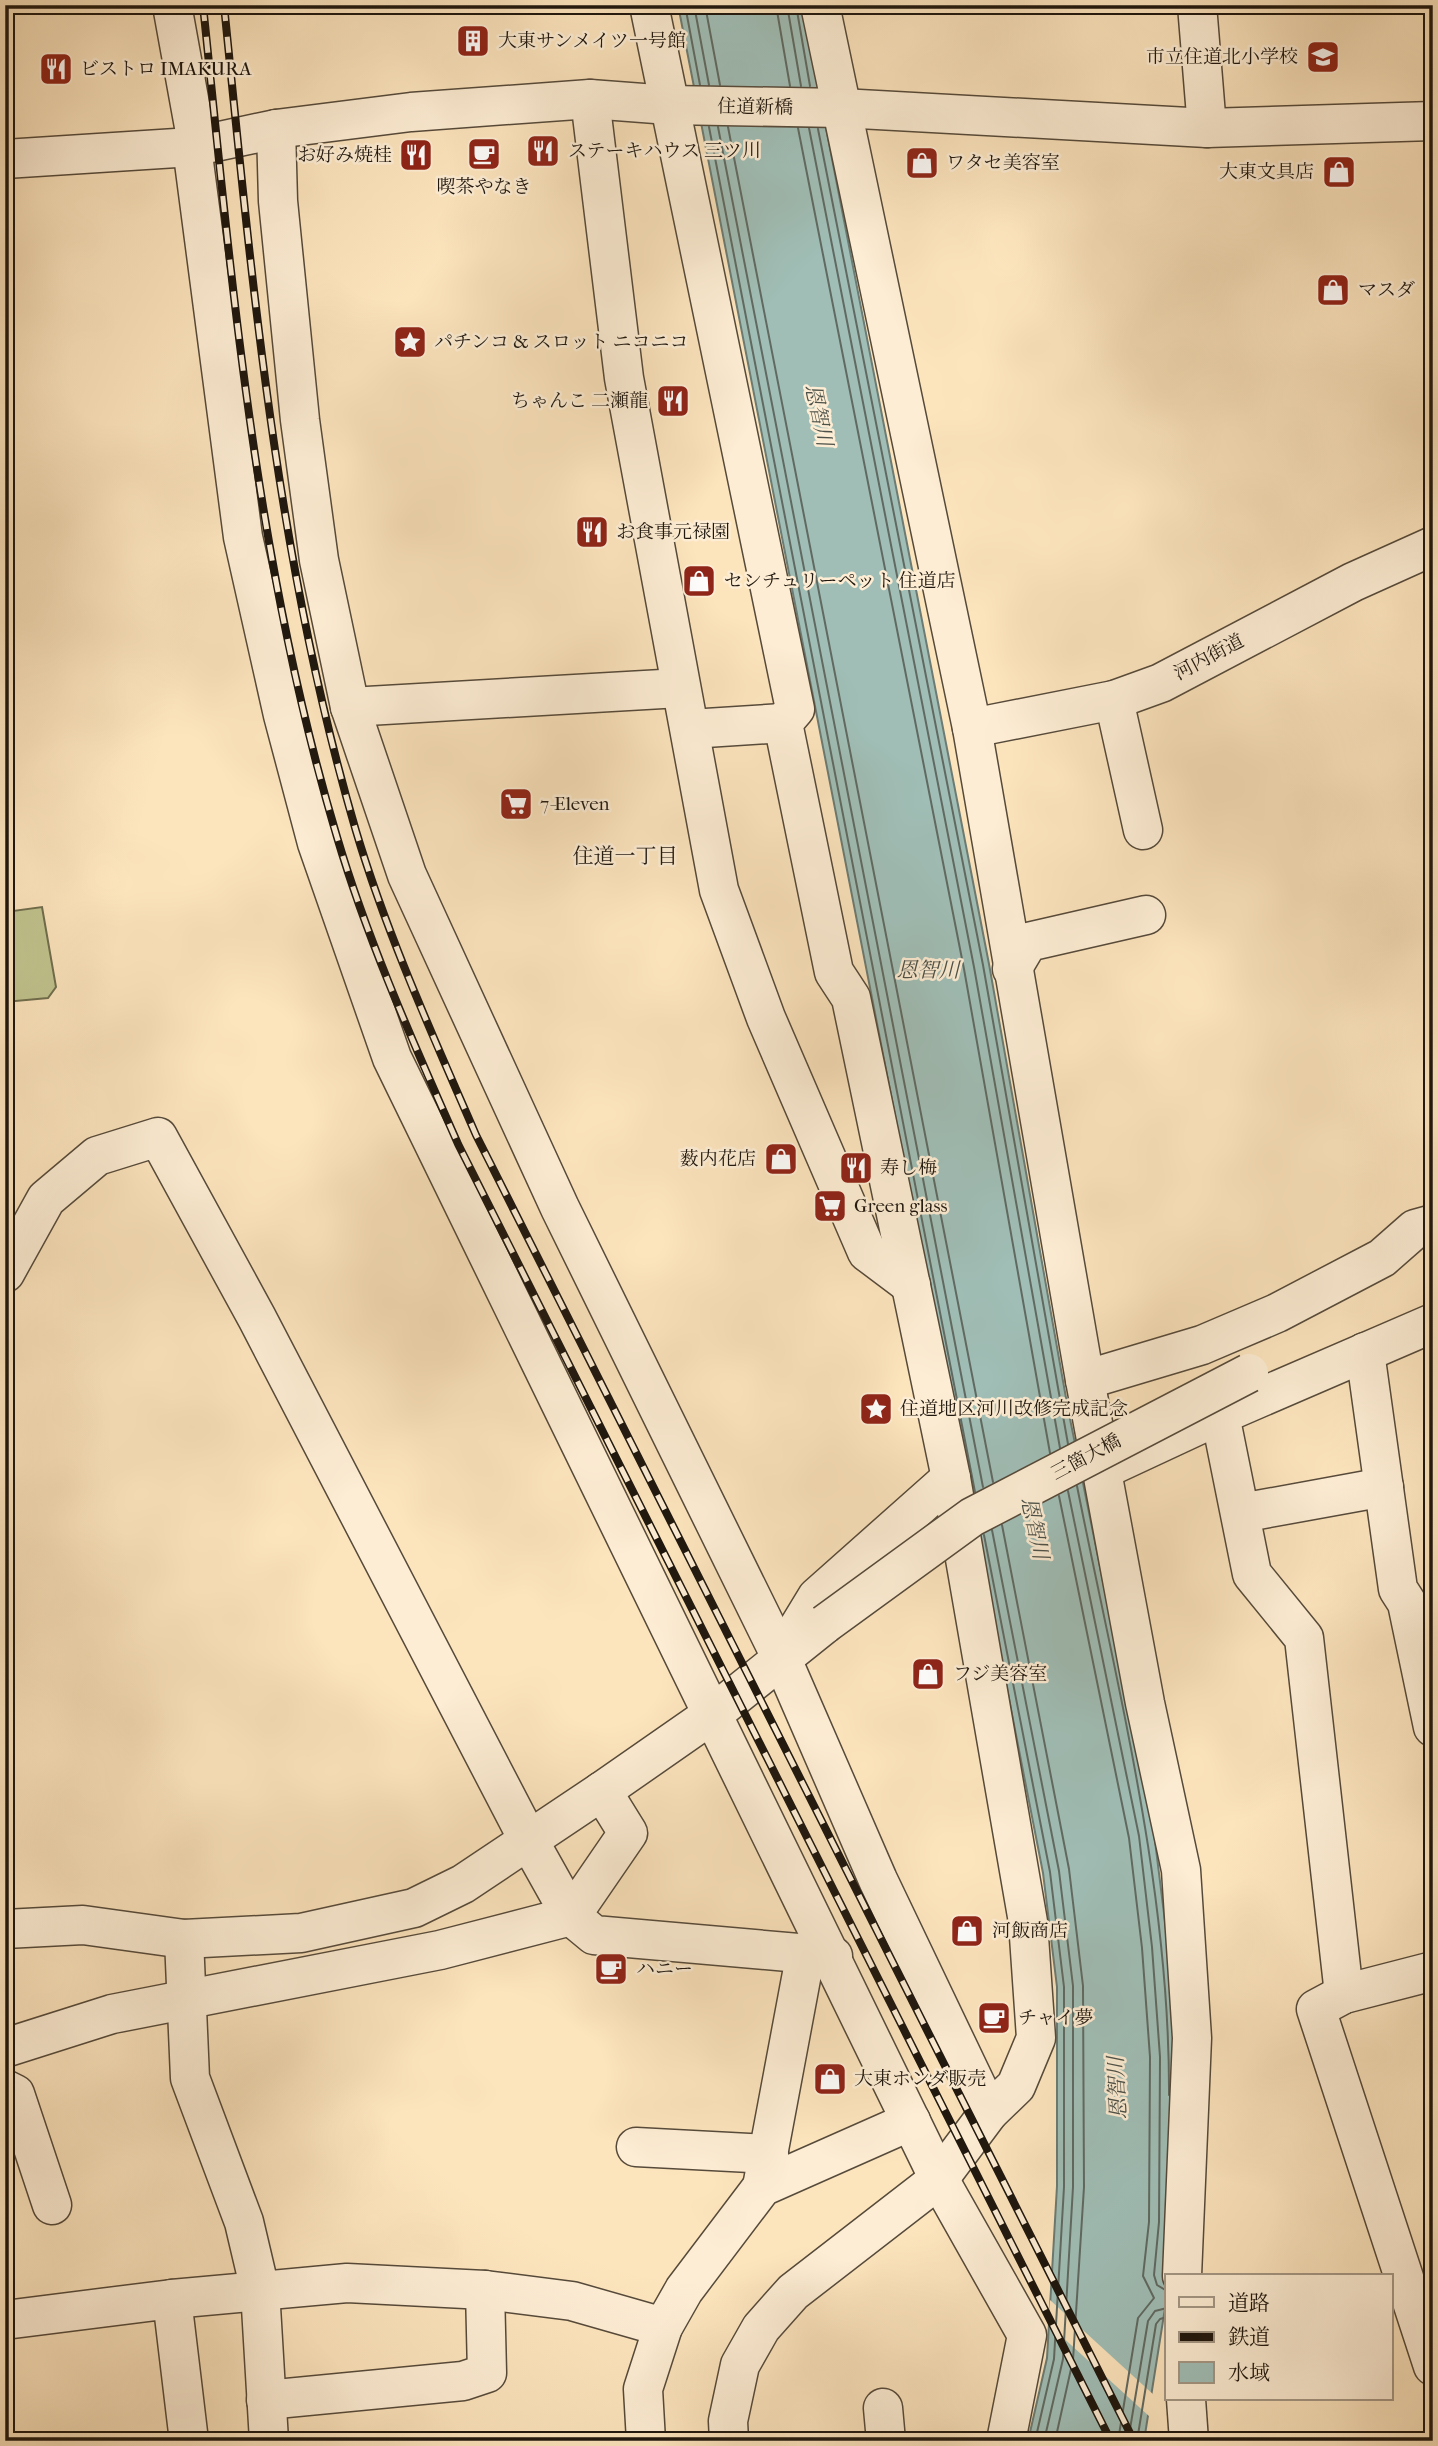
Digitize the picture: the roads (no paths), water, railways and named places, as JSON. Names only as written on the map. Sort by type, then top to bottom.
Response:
[{"type":"street","points":[[172,5],[195,132],[192,147],[243,537],[283,715],[317,843],[392,1058],[714,1713],[820,1954],[911,2121],[939,2179],[1027,2336],[1006,2441]]},
{"type":"street","points":[[649,5],[795,709],[783,723],[690,729]]},
{"type":"street","points":[[820,5],[972,728],[1085,1380],[1145,1703],[1181,1870],[1192,2038],[1182,2274]]},
{"type":"street","points":[[1197,5],[1207,128]]},
{"type":"street","points":[[590,99],[624,377],[719,890],[766,1018],[867,1252],[911,1285]]},
{"type":"street","name":"住道新橋","points":[[5,159],[192,147],[276,129],[411,112],[590,99],[669,105],[841,108],[1207,128],[1433,121]]},
{"type":"street","points":[[276,129],[278,201],[300,420],[319,560],[350,706],[407,875],[560,1208],[781,1657],[878,1880],[989,2112]]},
{"type":"street","name":"河内街道","points":[[972,728],[1114,700],[1161,683],[1353,582],[1433,546]]},
{"type":"street","points":[[350,706],[680,688]]},
{"type":"street","points":[[1114,700],[1143,830]]},
{"type":"street","points":[[729,2441],[728,2421],[740,2365],[761,2328],[793,2292],[939,2179],[989,2112],[1016,2086],[1036,2038],[1028,1922],[951,1478],[851,998],[834,972],[783,723]]},
{"type":"street","points":[[1012,969],[1028,943],[1146,915]]},
{"type":"street","points":[[5,1273],[46,1199],[97,1156],[158,1138],[264,1330],[529,1841],[571,1916],[594,1936],[820,1954]]},
{"type":"street","points":[[1085,1380],[1202,1345],[1277,1313],[1382,1258],[1415,1229],[1433,1224]]},
{"type":"street","name":"三箇大橋","points":[[5,1929],[83,1925],[184,1939],[301,1933],[414,1908],[463,1884],[714,1713],[781,1657],[972,1517],[1249,1373],[1433,1295]]},
{"type":"street","points":[[1102,1470],[1220,1415],[1433,1323]]},
{"type":"street","points":[[1365,1352],[1398,1589],[1407,1603],[1433,1727]]},
{"type":"street","points":[[1220,1415],[1252,1574],[1304,1638],[1344,1994]]},
{"type":"street","points":[[781,1657],[817,1597],[951,1478]]},
{"type":"street","points":[[1241,1513],[1384,1487]]},
{"type":"street","points":[[5,2048],[112,2014],[440,1950],[571,1916],[628,1833],[602,1791]]},
{"type":"street","points":[[184,1939],[190,2078],[244,2222],[260,2290],[269,2441]]},
{"type":"street","points":[[646,2441],[643,2389],[663,2327],[684,2290],[765,2170],[820,1954]]},
{"type":"street","points":[[1433,1971],[1344,1994],[1316,2009],[1433,2366]]},
{"type":"street","points":[[5,2089],[15,2094],[52,2205]]},
{"type":"street","points":[[636,2147],[765,2170],[911,2121]]},
{"type":"street","points":[[5,2319],[346,2283],[485,2290],[572,2301],[663,2327]]},
{"type":"street","points":[[266,2400],[463,2381],[487,2373],[485,2290]]},
{"type":"street","points":[[172,2300],[189,2441]]},
{"type":"street","points":[[1186,2400],[1189,2441]]},
{"type":"water","name":"恩智川","points":[[678,5],[802,5],[989,964],[1068,1409],[1154,1833],[1168,1946],[1176,2057],[1167,2274],[1165,2274],[1165,2308],[1144,2441],[1028,2441],[1047,2358],[1057,2186],[1057,1987],[1043,1873]]},
{"type":"railway","points":[[203,5],[237,320],[267,528],[309,735],[337,837],[363,915],[458,1144],[1111,2441]]},
{"type":"railway","points":[[224,5],[257,318],[287,525],[329,730],[356,831],[382,908],[476,1135],[1134,2441]]},
{"type":"place","name":"大東サンメイツ一号館","points":[[473,41]]},
{"type":"place","name":"市立住道北小学校","points":[[1323,57]]},
{"type":"place","name":"ビストロ IMAKURA","points":[[56,69]]},
{"type":"place","name":"ステーキハウス 三ツ川","points":[[543,151]]},
{"type":"place","name":"喫茶やなき","points":[[484,154]]},
{"type":"place","name":"お好み焼桂","points":[[416,155]]},
{"type":"place","name":"ワタセ美容室","points":[[922,163]]},
{"type":"place","name":"大東文具店","points":[[1339,172]]},
{"type":"place","name":"マスダ","points":[[1333,290]]},
{"type":"place","name":"パチンコ & スロット ニコニコ","points":[[410,342]]},
{"type":"place","name":"ちゃんこ 二瀬龍","points":[[673,401]]},
{"type":"place","name":"お食事元禄園","points":[[592,532]]},
{"type":"place","name":"センチュリーペット 住道店","points":[[699,581]]},
{"type":"place","name":"7-Eleven","points":[[516,804]]},
{"type":"place","name":"薮内花店","points":[[781,1159]]},
{"type":"place","name":"寿し梅","points":[[856,1168]]},
{"type":"place","name":"Green glass","points":[[830,1206]]},
{"type":"place","name":"住道地区河川改修完成記念","points":[[876,1409]]},
{"type":"place","name":"フジ美容室","points":[[928,1674]]},
{"type":"place","name":"河飯商店","points":[[967,1931]]},
{"type":"place","name":"ハニー","points":[[611,1969]]},
{"type":"place","name":"チャイ夢","points":[[994,2018]]},
{"type":"place","name":"大東ホンダ販売","points":[[830,2079]]},
{"type":"district","name":"住道一丁目","points":[[625,856]]}]
